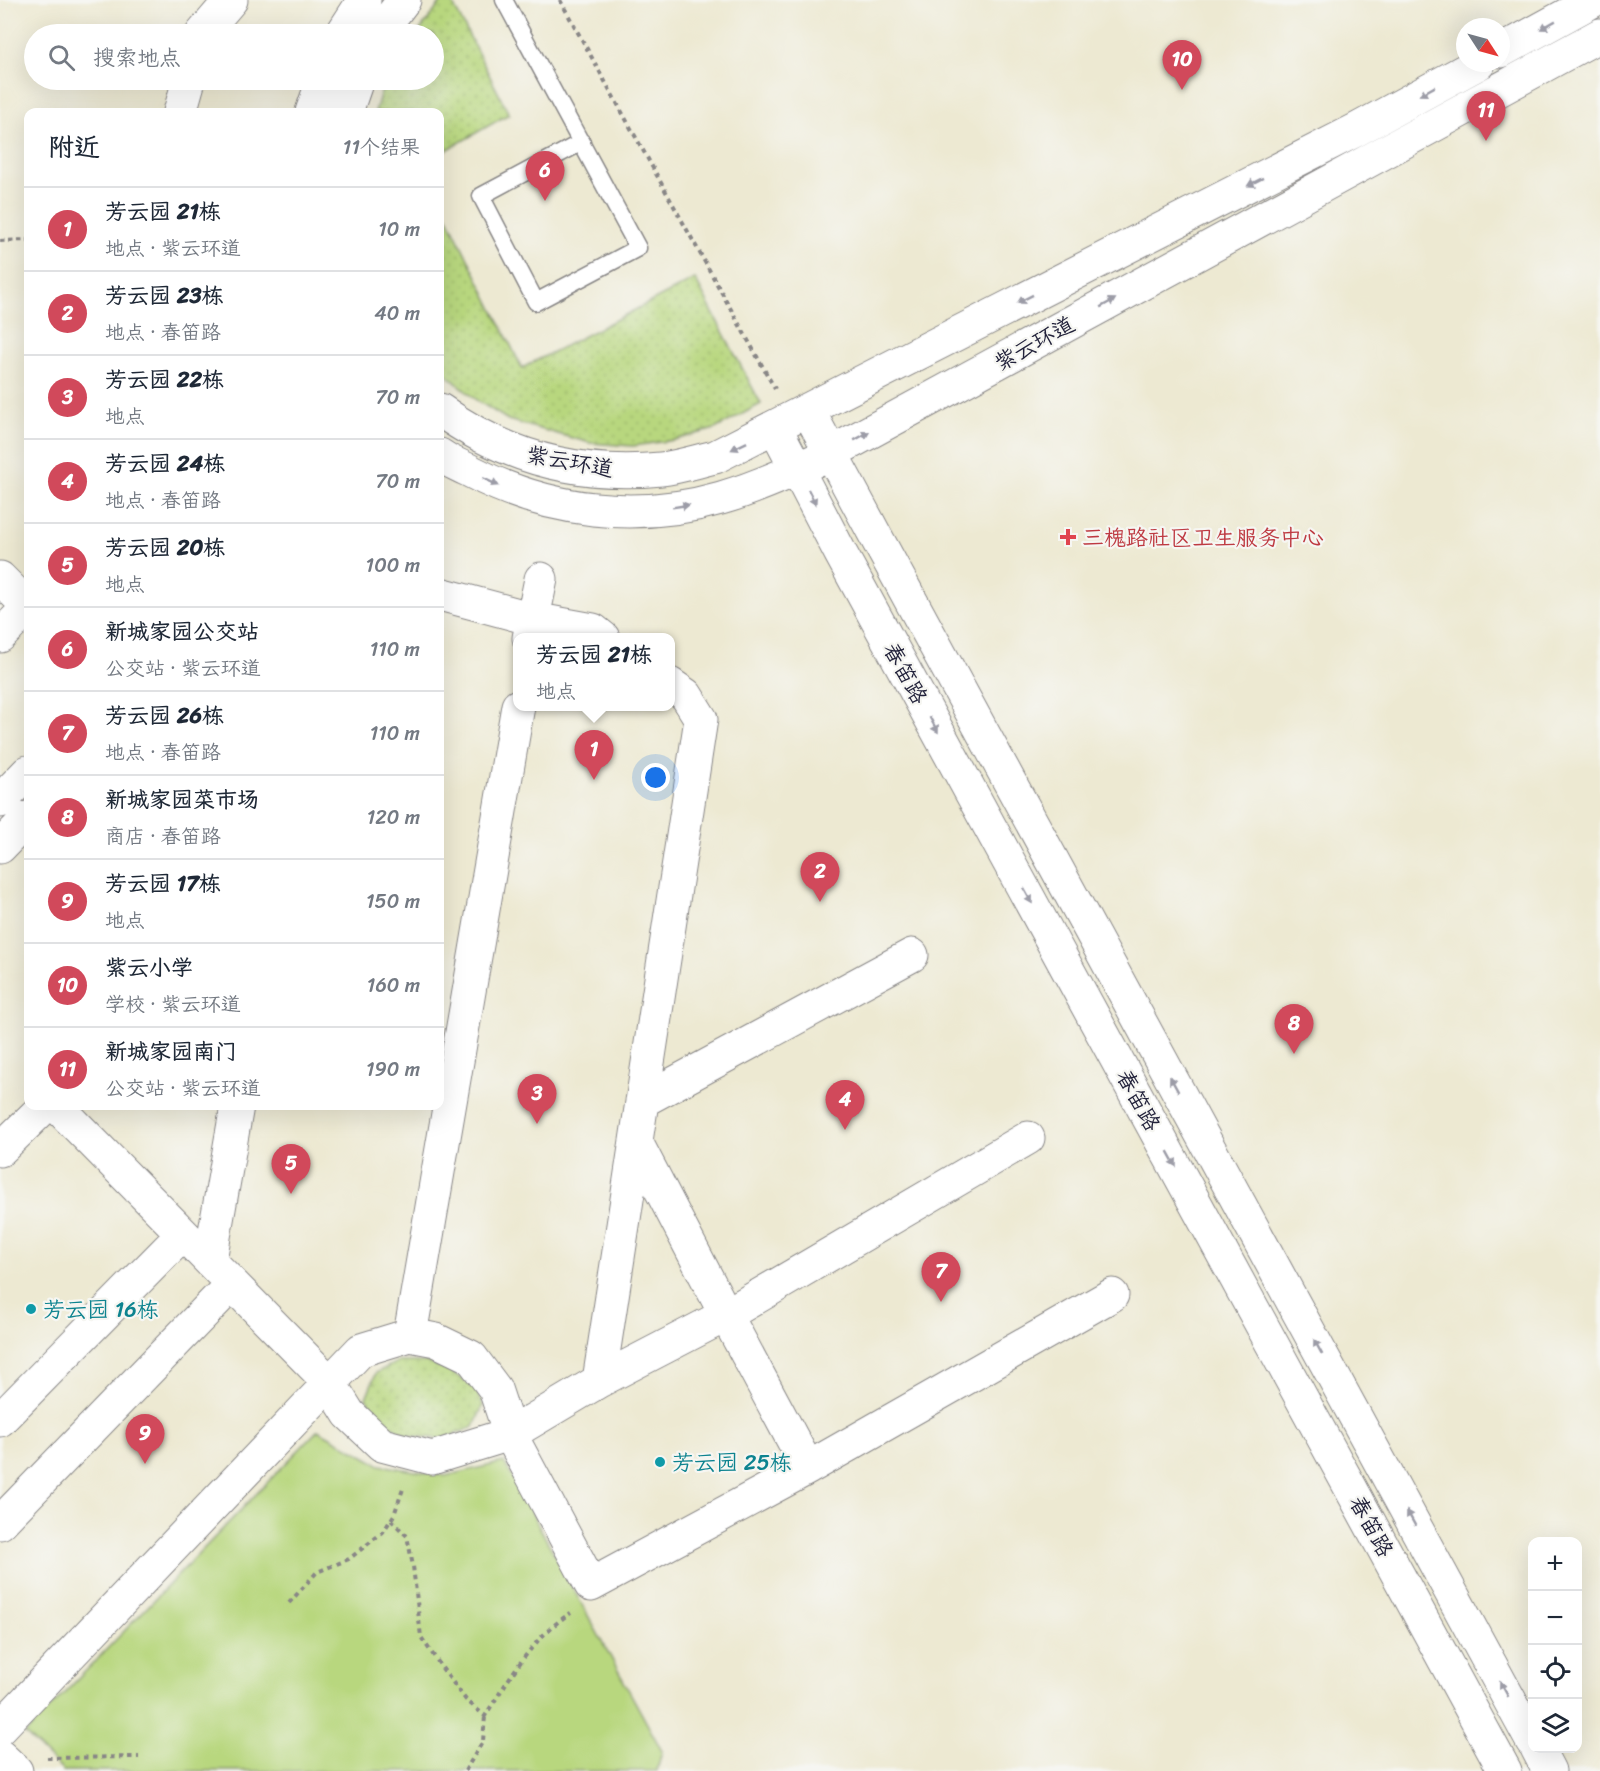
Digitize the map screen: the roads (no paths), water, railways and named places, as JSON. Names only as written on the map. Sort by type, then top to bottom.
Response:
[{"type":"street","points":[[211,24],[231,0]]},
{"type":"street","points":[[348,24],[364,0]]},
{"type":"street","points":[[386,24],[404,0]]},
{"type":"street","points":[[1510,46],[1594,0]]},
{"type":"street","name":"紫云环道","points":[[444,457],[496,485],[533,499],[563,506],[604,510],[652,510],[720,498],[798,469],[831,453],[1600,36]]},
{"type":"street","name":"紫云环道","points":[[444,413],[457,423],[503,447],[546,461],[590,469],[638,470],[679,465],[715,457],[1356,130],[1462,72]]},
{"type":"street","points":[[181,108],[186,90]]},
{"type":"street","points":[[313,108],[320,90]]},
{"type":"street","points":[[347,108],[354,90]]},
{"type":"street","name":"春笛路","points":[[792,418],[831,453],[1528,1732]]},
{"type":"street","name":"春笛路","points":[[792,418],[798,469],[853,575],[1506,1771]]},
{"type":"street","points":[[0,578],[24,603]]},
{"type":"street","points":[[531,628],[541,579]]},
{"type":"street","points":[[444,595],[531,628],[593,630],[597,633]]},
{"type":"street","points":[[0,636],[24,611]]},
{"type":"street","points":[[599,1381],[701,718],[686,695],[675,687]]},
{"type":"street","points":[[410,1335],[517,711]]},
{"type":"street","points":[[0,801],[24,776]]},
{"type":"street","points":[[0,847],[24,822]]},
{"type":"street","points":[[642,1101],[912,955]]},
{"type":"street","points":[[0,1150],[41,1110]]},
{"type":"street","points":[[61,1110],[329,1382],[349,1414],[382,1445],[432,1458],[510,1434],[599,1381],[726,1315],[1028,1138]]},
{"type":"street","points":[[210,1260],[236,1110]]},
{"type":"street","points":[[636,1142],[808,1468]]},
{"type":"street","points":[[0,1420],[183,1234]]},
{"type":"street","points":[[0,1523],[232,1284]]},
{"type":"street","points":[[0,1728],[361,1350],[410,1335],[436,1340],[471,1357],[495,1389],[510,1434],[591,1585],[808,1468],[1112,1295]]},
{"type":"street","points":[[1539,1753],[1549,1771]]},
{"type":"street","points":[[0,1756],[16,1771]]},
{"type":"lane","points":[[504,0],[582,142],[638,248],[537,302],[481,196],[582,142]]},
{"type":"place","name":"紫云小学","points":[[1182,90]]},
{"type":"place","name":"新城家园南门","points":[[1486,141]]},
{"type":"place","name":"新城家园公交站","points":[[545,201]]},
{"type":"place","name":"三槐路社区卫生服务中心","points":[[1068,537]]},
{"type":"place","name":"芳云园 21栋","points":[[594,780]]},
{"type":"place","name":"芳云园 23栋","points":[[820,902]]},
{"type":"place","name":"新城家园菜市场","points":[[1294,1054]]},
{"type":"place","name":"芳云园 22栋","points":[[537,1124]]},
{"type":"place","name":"芳云园 24栋","points":[[845,1130]]},
{"type":"place","name":"芳云园 20栋","points":[[291,1194]]},
{"type":"place","name":"芳云园 26栋","points":[[941,1302]]},
{"type":"place","name":"芳云园 16栋","points":[[31,1309]]},
{"type":"place","name":"芳云园 25栋","points":[[660,1462]]},
{"type":"place","name":"芳云园 17栋","points":[[145,1464]]}]
